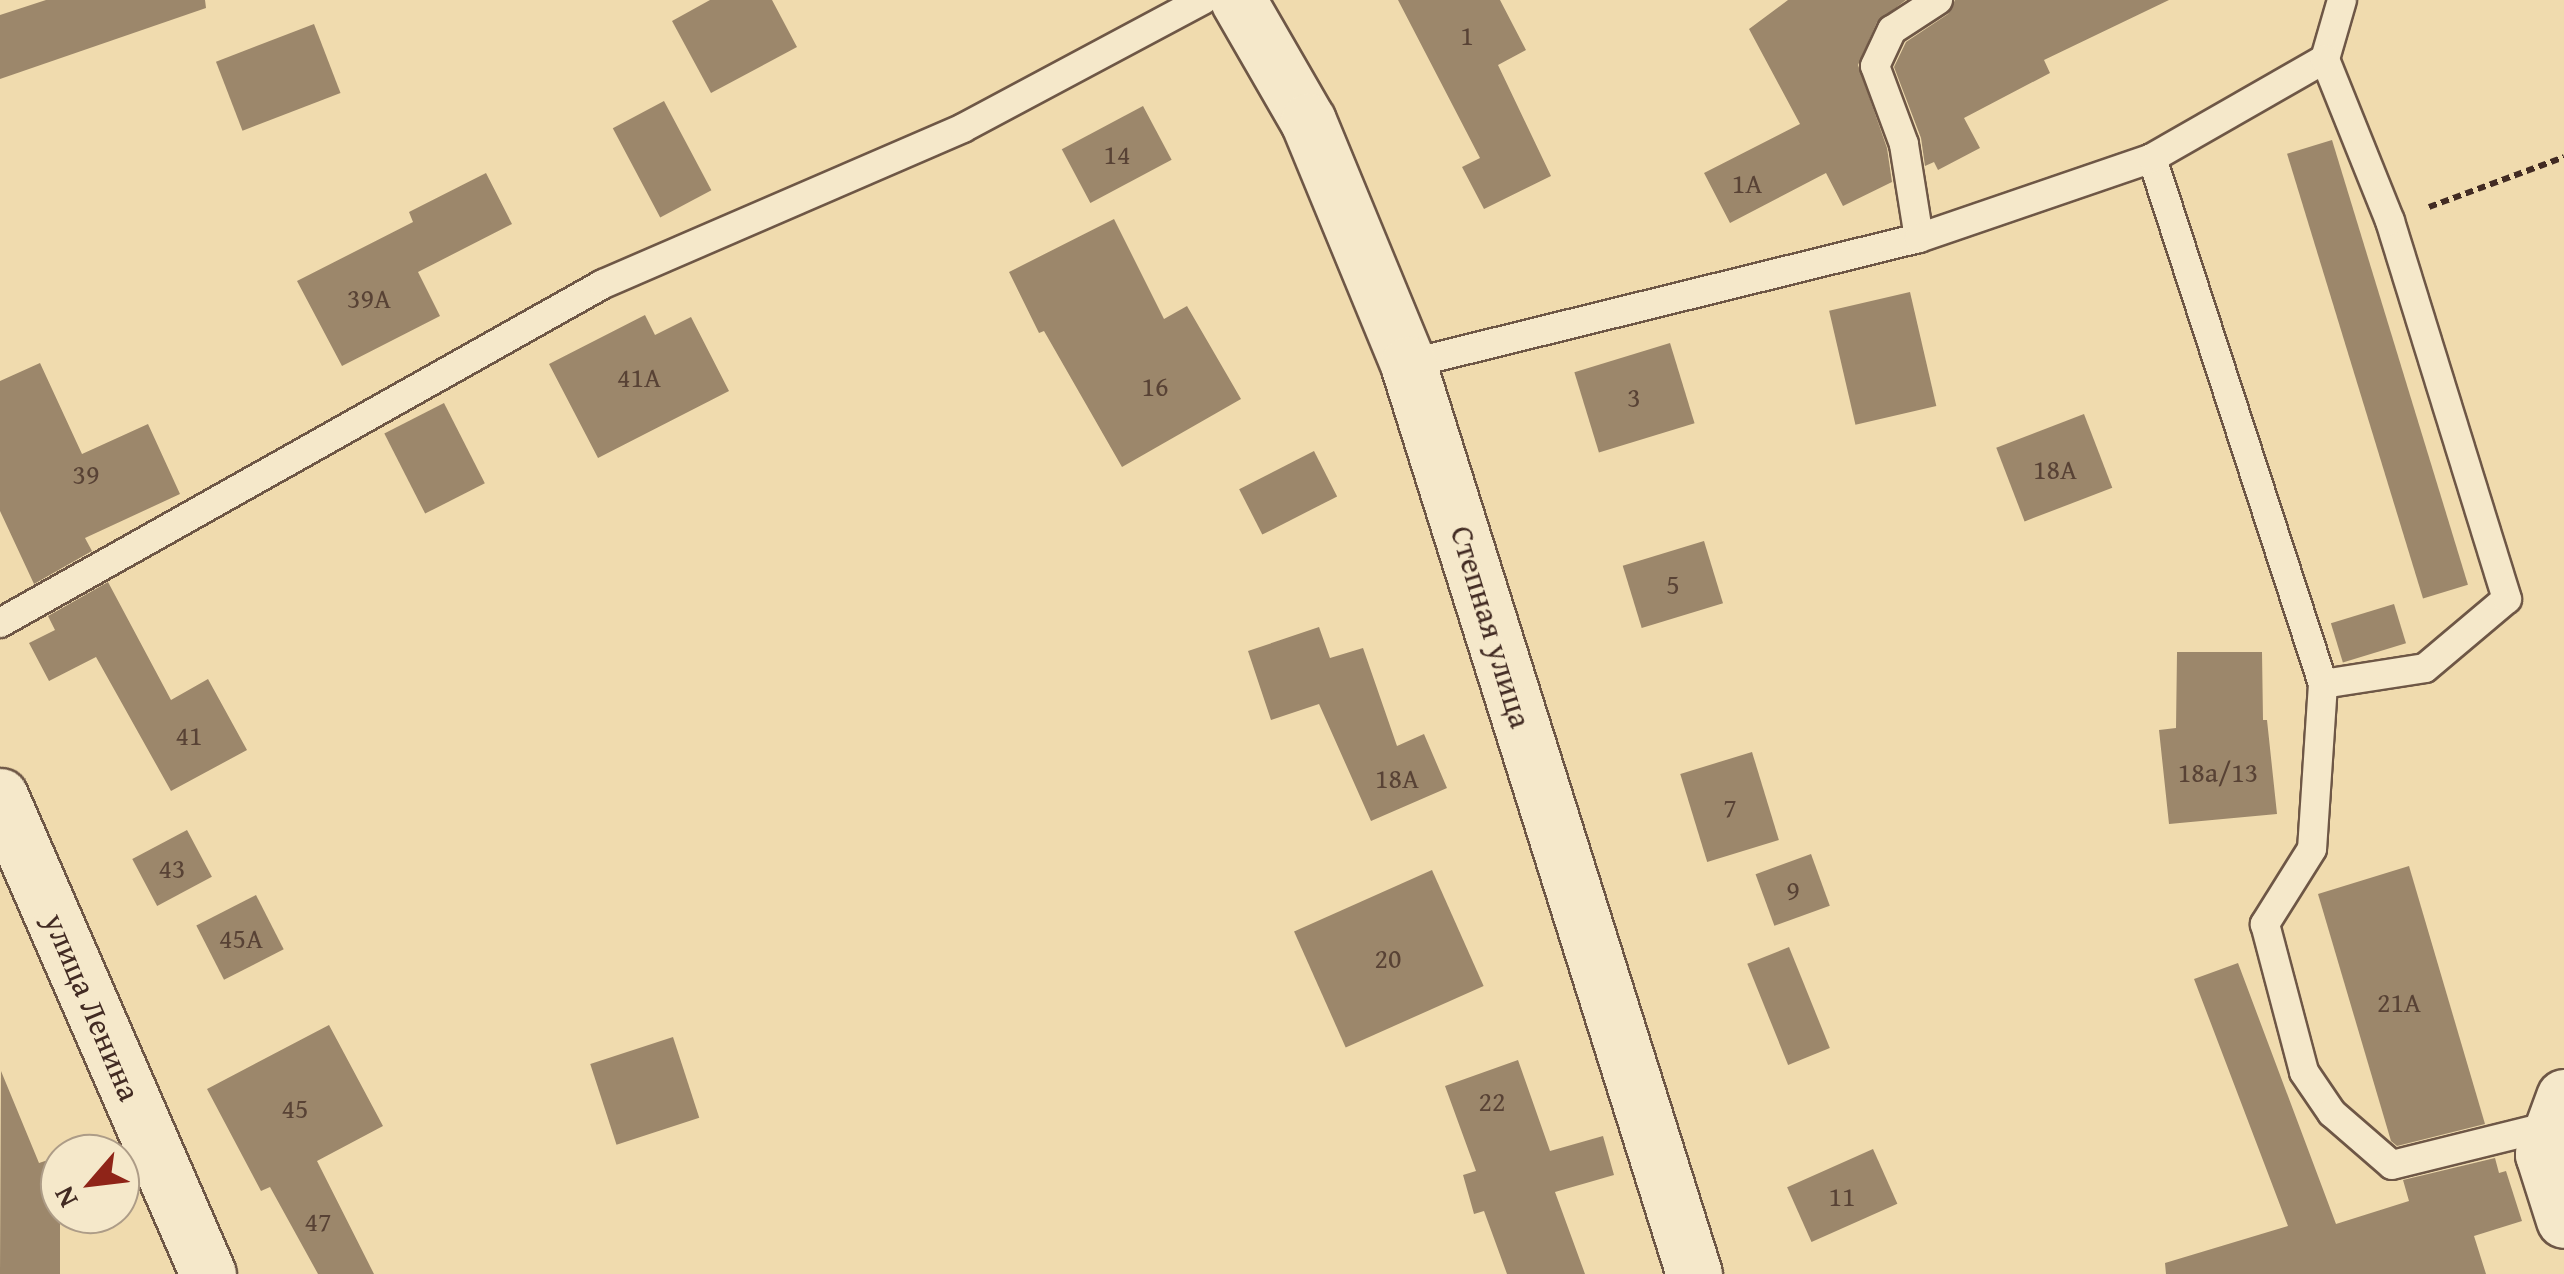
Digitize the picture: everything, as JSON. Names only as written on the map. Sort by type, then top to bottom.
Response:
[{"type":"street","name":"Степная улица","points":[[1238,0],[1308,121],[1408,364],[1694,1274]]},
{"type":"street","name":"улица Ленина","points":[[0,796],[208,1274]]},
{"type":"street","points":[[2559,1111],[2543,1154],[2564,1220]]},
{"type":"lane","points":[[0,623],[604,284],[963,128],[1204,0]]},
{"type":"lane","points":[[1919,238],[1904,144],[1875,66],[1892,30],[1938,0]]},
{"type":"lane","points":[[2322,684],[2425,668],[2507,599],[2390,222],[2324,59],[2342,0]]},
{"type":"lane","points":[[1408,364],[1919,238],[2152,158],[2324,59]]},
{"type":"lane","points":[[2152,158],[2322,684],[2312,850],[2264,924],[2304,1072],[2332,1114],[2392,1165],[2559,1111]]},
{"type":"path","points":[[2390,222],[2564,157]]},
{"type":"building","points":[[46,0],[205,0],[206,8],[0,79],[0,15]]},
{"type":"building","points":[[710,0],[772,0],[797,47],[711,93],[672,21]]},
{"type":"building","points":[[1398,0],[1500,0],[1526,50],[1498,65],[1551,176],[1484,209],[1462,167],[1480,158]]},
{"type":"building","points":[[1788,0],[1906,0],[1877,22],[1858,65],[1887,148],[1892,182],[1843,206],[1826,173],[1730,223],[1704,173],[1800,124],[1749,29]]},
{"type":"building","points":[[1955,0],[2169,0],[2044,60],[2050,73],[1964,118],[1980,148],[1938,170],[1934,162],[1925,166],[1921,138],[1894,67],[1906,42],[1948,14]]},
{"type":"building","points":[[314,24],[341,93],[242,131],[216,62]]},
{"type":"building","points":[[664,101],[711,190],[660,217],[613,128]]},
{"type":"building","points":[[1143,106],[1172,160],[1090,203],[1062,149]]},
{"type":"building","points":[[2332,140],[2468,585],[2423,598],[2287,154]]},
{"type":"building","points":[[486,173],[512,224],[418,272],[440,316],[342,366],[297,281],[413,222],[409,212]]},
{"type":"building","points":[[1114,219],[1164,319],[1187,306],[1241,399],[1122,467],[1044,331],[1039,333],[1009,272]]},
{"type":"building","points":[[1910,292],[1936,406],[1855,425],[1829,311]]},
{"type":"building","points":[[645,315],[655,335],[691,317],[729,391],[598,458],[549,364]]},
{"type":"building","points":[[1670,343],[1695,423],[1599,453],[1574,372]]},
{"type":"building","points":[[40,363],[82,454],[148,424],[180,494],[85,538],[92,551],[34,584],[0,511],[0,381]]},
{"type":"building","points":[[444,403],[485,483],[425,514],[384,433]]},
{"type":"building","points":[[2084,414],[2112,488],[2025,521],[1996,448]]},
{"type":"building","points":[[1314,451],[1337,496],[1262,535],[1239,489]]},
{"type":"building","points":[[1704,541],[1723,603],[1642,628],[1623,566]]},
{"type":"building","points":[[108,582],[171,700],[208,679],[247,750],[171,791],[96,657],[49,681],[29,643],[55,630],[48,616]]},
{"type":"building","points":[[2394,604],[2406,643],[2343,663],[2331,623]]},
{"type":"building","points":[[1319,627],[1330,658],[1363,648],[1397,746],[1424,734],[1447,788],[1371,821],[1319,704],[1271,720],[1248,651]]},
{"type":"building","points":[[2177,652],[2262,652],[2263,720],[2267,720],[2277,814],[2169,824],[2159,730],[2176,728]]},
{"type":"building","points":[[1752,752],[1779,840],[1707,862],[1680,774]]},
{"type":"building","points":[[187,830],[212,877],[157,906],[132,859]]},
{"type":"building","points":[[1811,854],[1830,906],[1774,926],[1756,874]]},
{"type":"building","points":[[2409,866],[2485,1124],[2397,1146],[2391,1141],[2318,894]]},
{"type":"building","points":[[1432,870],[1484,986],[1346,1047],[1294,931]]},
{"type":"building","points":[[256,895],[284,949],[224,980],[196,925]]},
{"type":"building","points":[[1789,947],[1830,1048],[1788,1065],[1747,964]]},
{"type":"building","points":[[2238,963],[2336,1224],[2409,1201],[2403,1180],[2495,1158],[2499,1173],[2506,1171],[2522,1221],[2474,1236],[2486,1274],[2166,1274],[2165,1263],[2288,1226],[2194,979]]},
{"type":"building","points":[[329,1025],[383,1126],[317,1161],[374,1274],[318,1274],[270,1187],[261,1191],[207,1089]]},
{"type":"building","points":[[673,1037],[699,1118],[617,1145],[590,1064]]},
{"type":"building","points":[[1518,1060],[1550,1151],[1603,1136],[1614,1175],[1555,1192],[1585,1274],[1507,1274],[1484,1211],[1474,1214],[1463,1175],[1476,1171],[1445,1086]]},
{"type":"building","points":[[1,1071],[40,1163],[40,1234],[60,1234],[60,1274],[0,1274]]},
{"type":"building","points":[[1873,1149],[1897,1204],[1812,1242],[1787,1187]]}]
